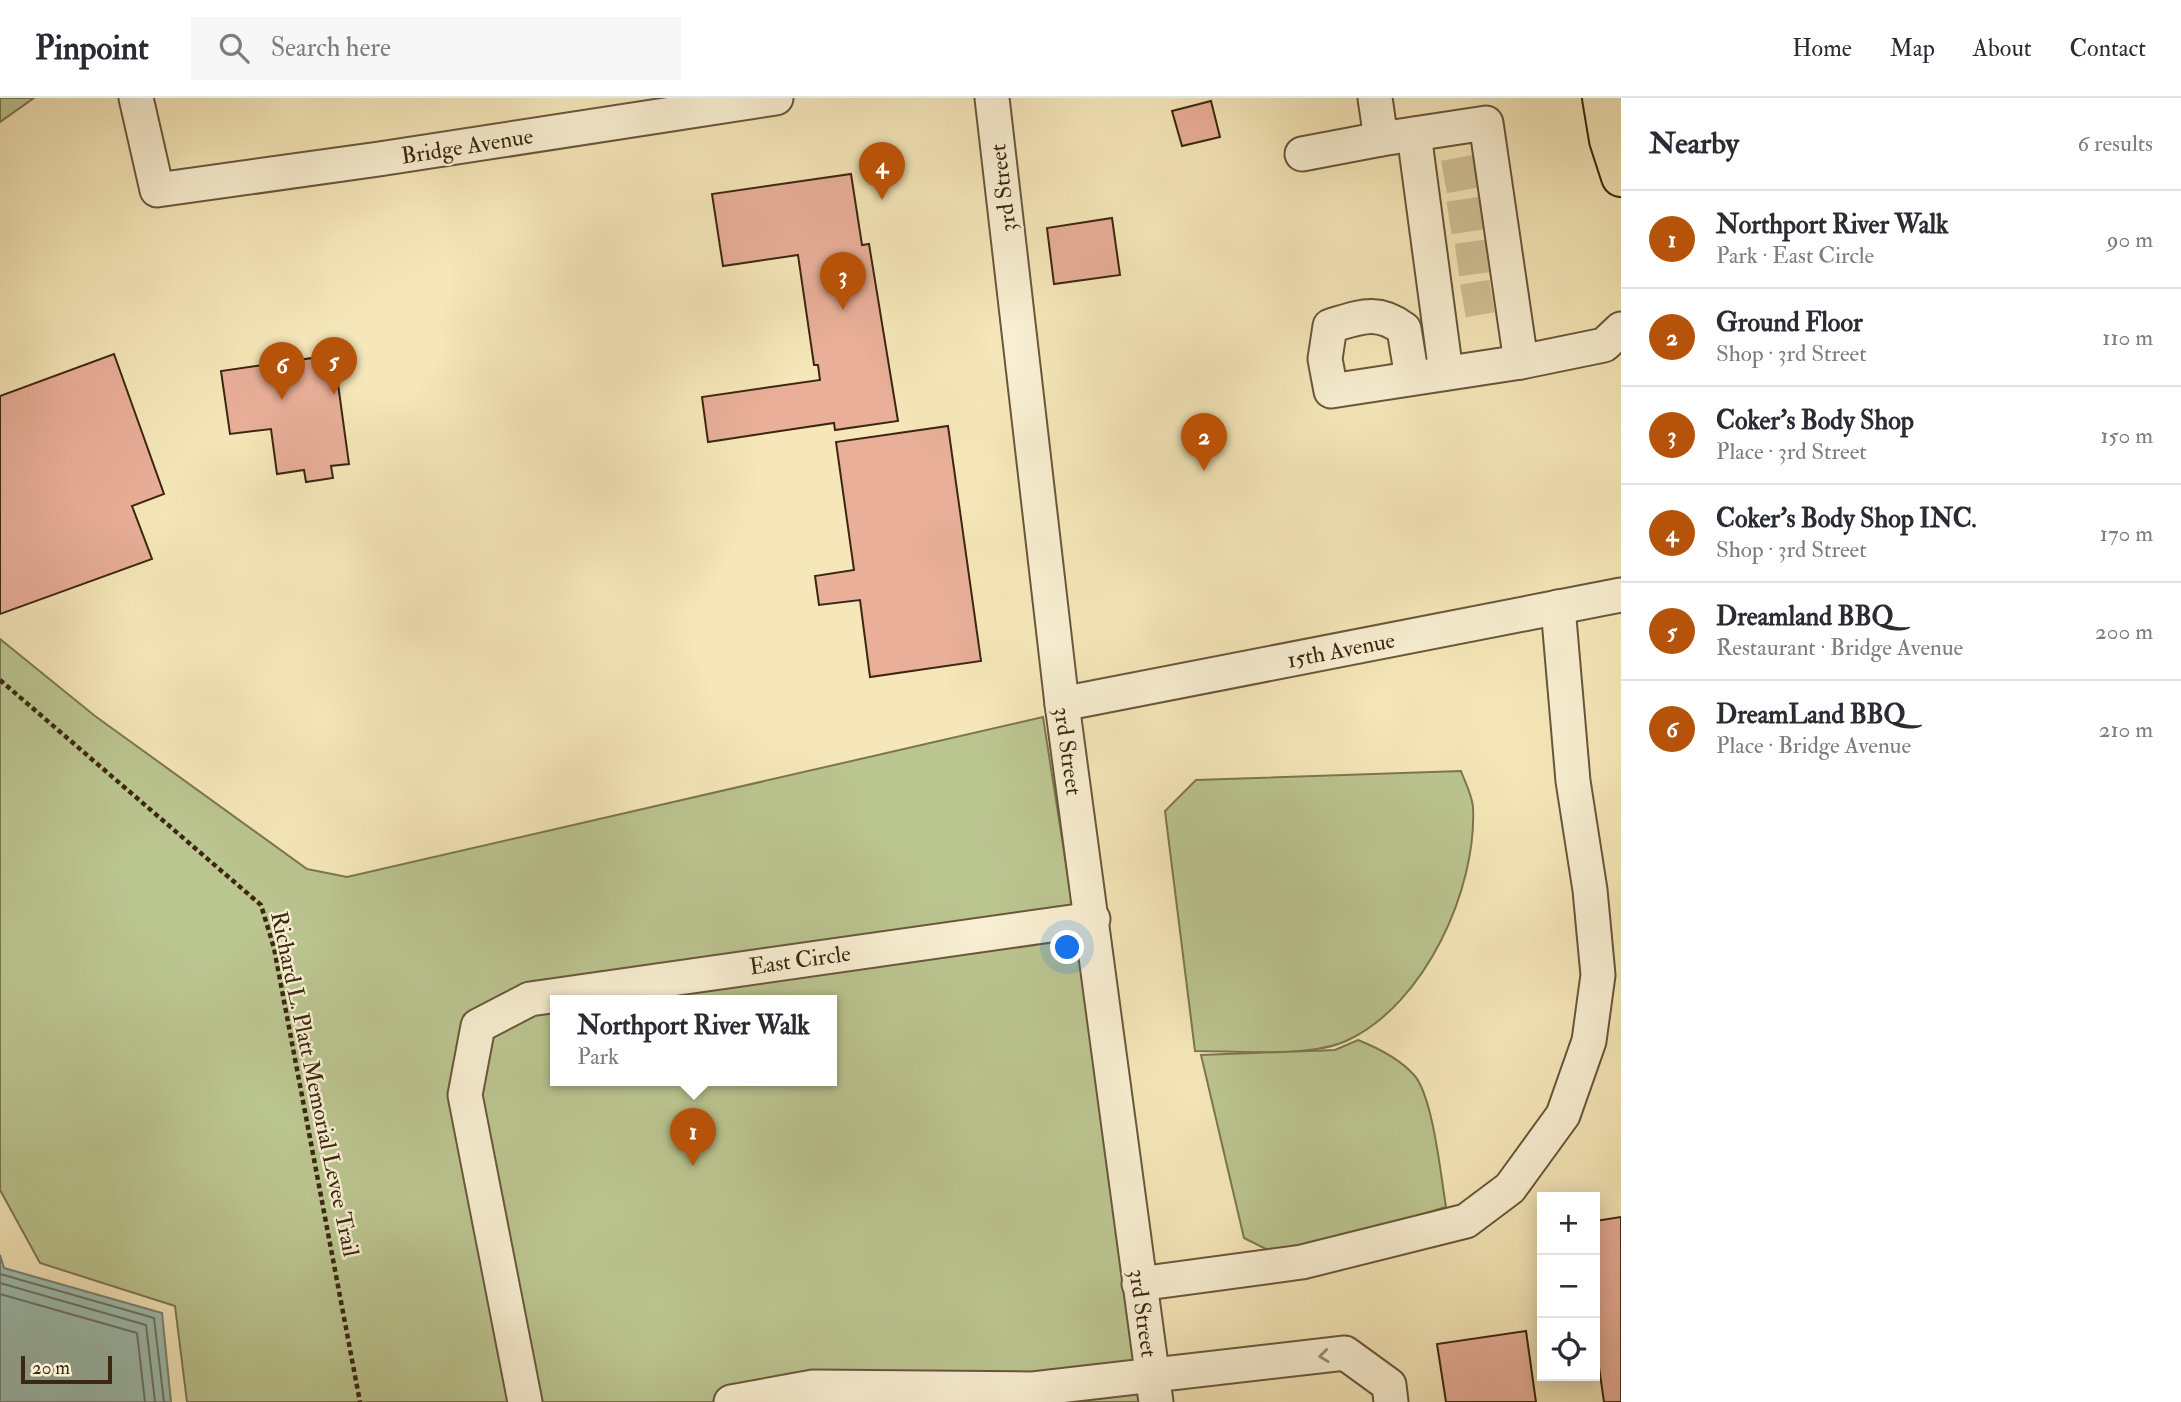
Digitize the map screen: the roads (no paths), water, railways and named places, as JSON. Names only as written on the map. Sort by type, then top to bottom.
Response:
[{"type":"main road","points":[[1602,98],[1615,138],[1621,177]]},
{"type":"street","name":"Bridge Avenue","points":[[136,98],[157,190],[776,98]]},
{"type":"street","name":"3rd Street","points":[[992,98],[1062,704],[1093,919],[1154,1390]]},
{"type":"street","points":[[1375,98],[1381,139]]},
{"type":"street","points":[[1302,154],[1486,123],[1485,170],[1490,212],[1470,258],[1476,299],[1521,362]]},
{"type":"street","points":[[1414,134],[1432,180],[1437,220],[1470,258],[1476,299],[1446,373]]},
{"type":"street","points":[[1412,378],[1521,362],[1604,345],[1621,329]]},
{"type":"street","name":"15th Avenue","points":[[1062,704],[1621,595]]},
{"type":"street","points":[[1139,1284],[1302,1262],[1466,1221],[1510,1188],[1563,1115],[1588,1041],[1598,975],[1590,890],[1573,781],[1558,607]]},
{"type":"street","name":"East Circle","points":[[558,995],[1093,919]]},
{"type":"street","name":"East Circle","points":[[524,1402],[465,1095],[478,1026],[530,999],[550,996]]},
{"type":"street","points":[[731,1402],[813,1387],[1154,1390],[1345,1353],[1390,1385],[1391,1402]]},
{"type":"water","points":[[0,1255],[4,1268],[162,1313],[171,1402],[0,1402]]},
{"type":"tunnel","points":[[1444,177],[1477,171]]},
{"type":"tunnel","points":[[1449,218],[1482,213]]},
{"type":"tunnel","points":[[1457,260],[1487,256]]},
{"type":"tunnel","points":[[1463,301],[1492,296]]},
{"type":"place","name":"Coker's Body Shop INC.","points":[[882,200]]},
{"type":"place","name":"Coker's Body Shop","points":[[843,310]]},
{"type":"place","name":"Dreamland BBQ","points":[[334,395]]},
{"type":"place","name":"DreamLand BBQ","points":[[282,400]]},
{"type":"place","name":"Ground Floor","points":[[1204,471]]},
{"type":"place","name":"Northport River Walk","points":[[693,1166]]}]
